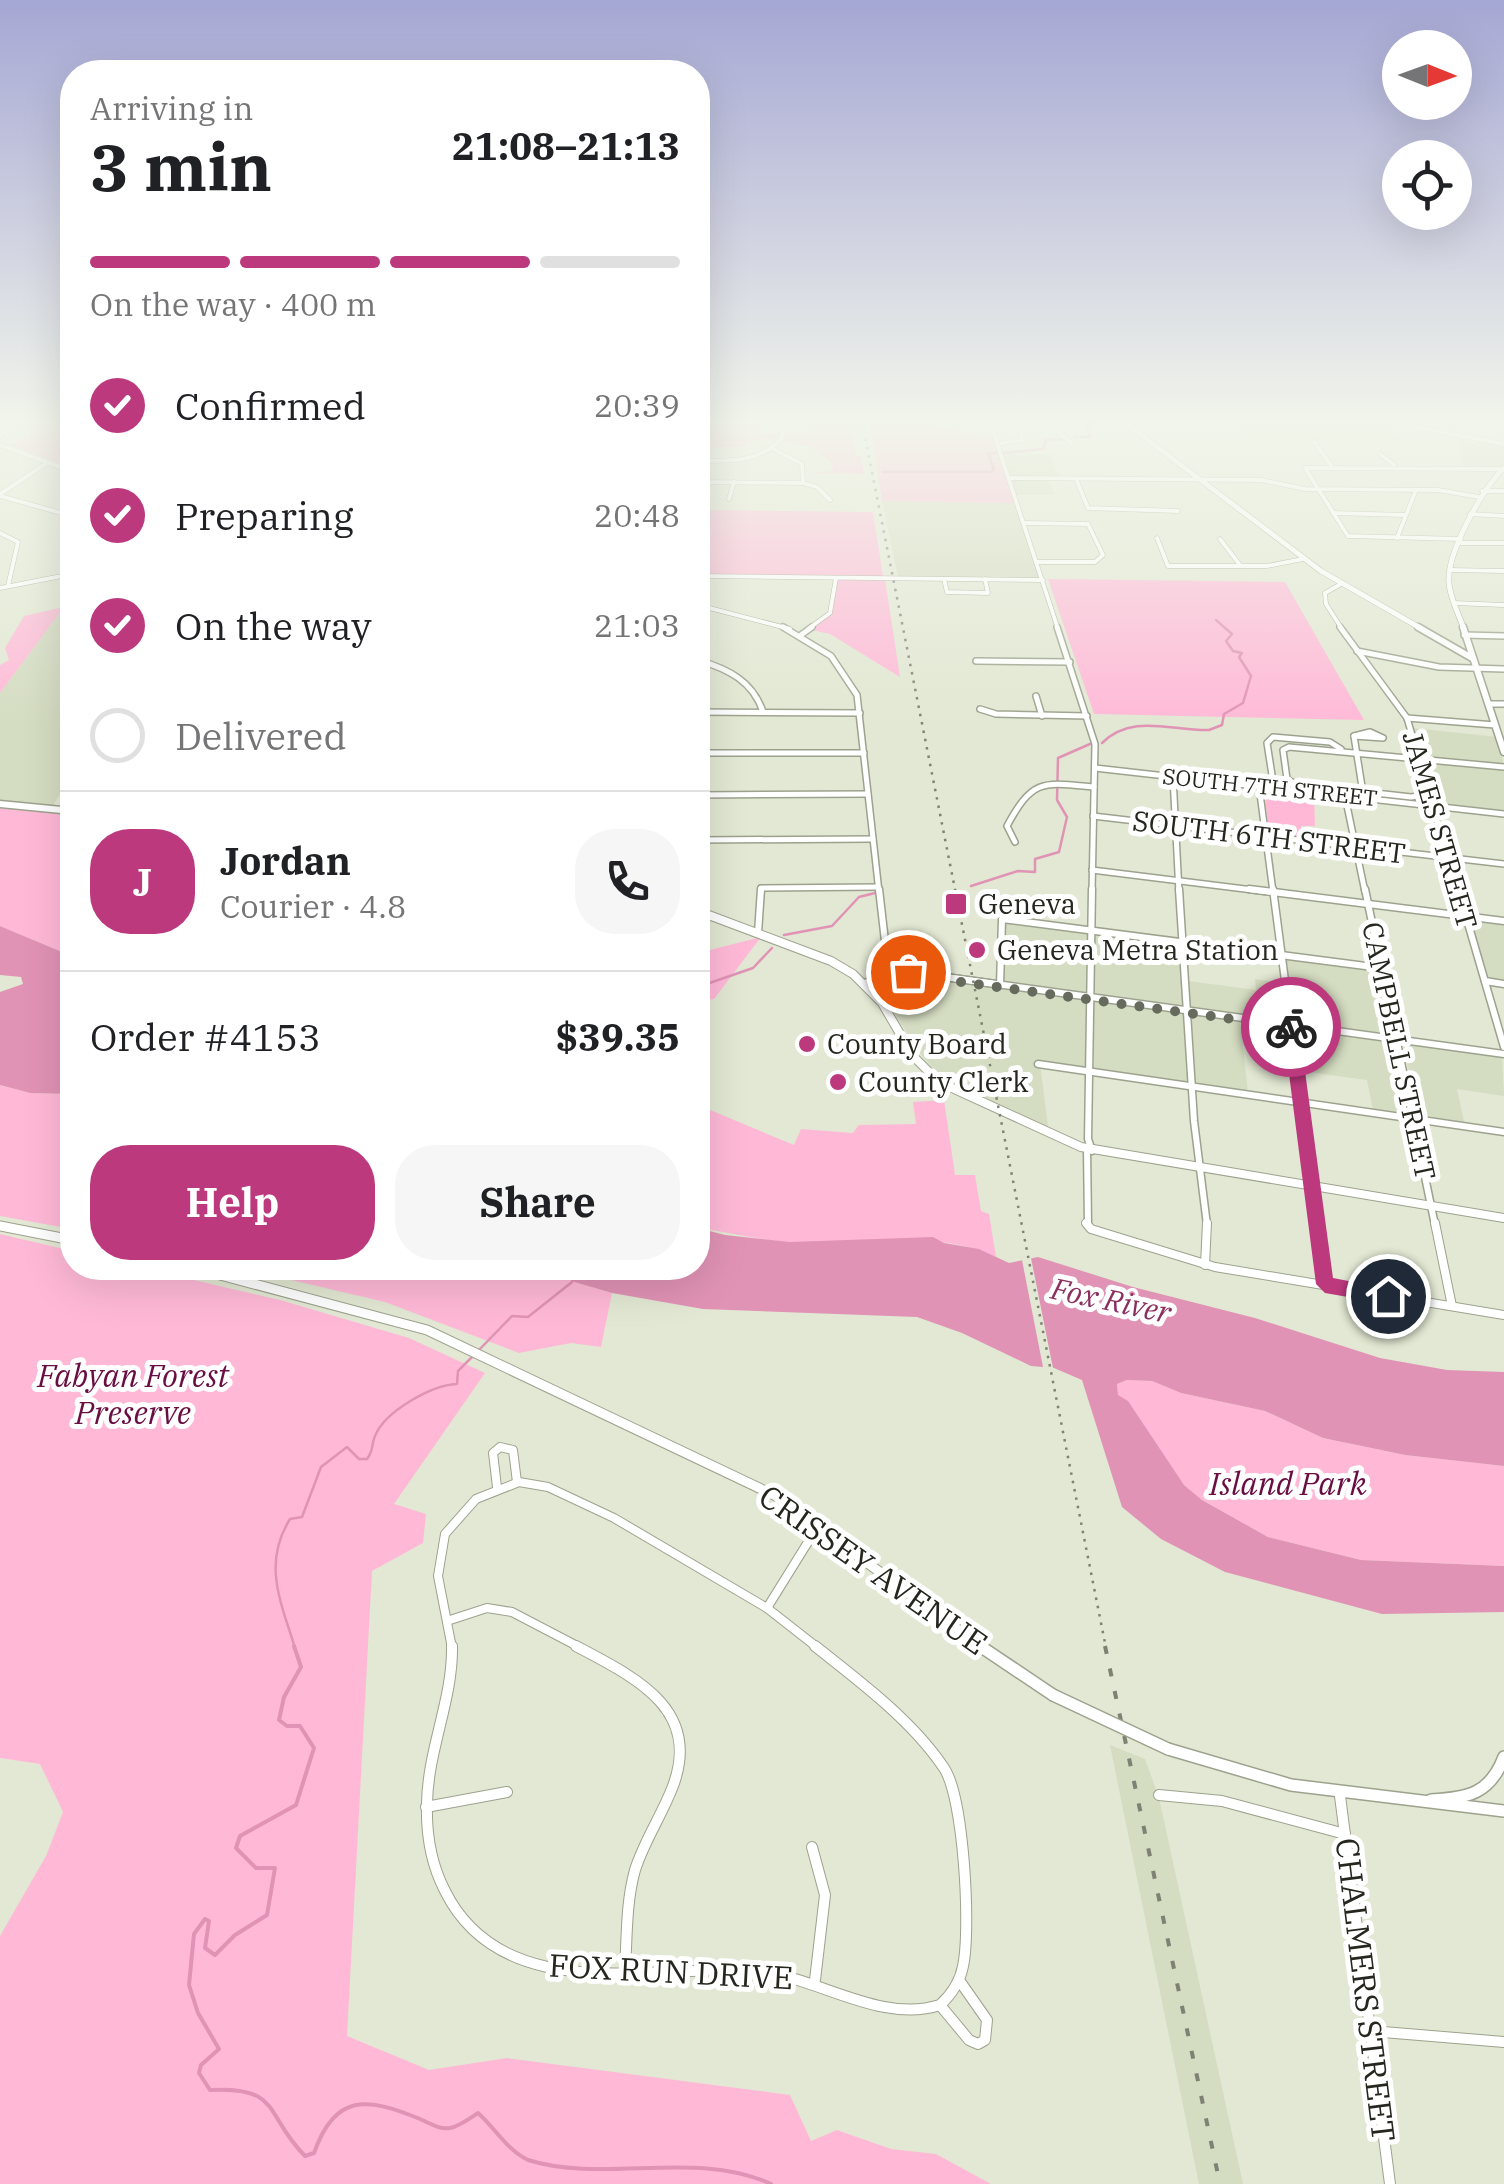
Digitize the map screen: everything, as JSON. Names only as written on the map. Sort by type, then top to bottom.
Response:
[{"type":"main road","points":[[1257,524],[1341,584],[1472,658]]},
{"type":"main road","points":[[1466,524],[1448,581],[1503,747]]},
{"type":"main road","points":[[0,804],[60,808]]},
{"type":"main road","points":[[710,916],[831,961],[864,984],[913,1056],[946,1086],[1087,1147],[1311,1189],[1504,1218]]},
{"type":"main road","points":[[0,1226],[60,1238]]},
{"type":"main road","name":"CRISSEY AVENUE","points":[[239,1280],[410,1325],[468,1346],[778,1497],[1009,1668],[1053,1695],[1168,1749],[1210,1766],[1340,1796],[1504,1811]]},
{"type":"main road","points":[[1401,1801],[1478,1795],[1496,1780],[1504,1757]]},
{"type":"street","points":[[1024,524],[1096,744],[1086,1224],[1205,1264],[1504,1315]]},
{"type":"street","points":[[1037,562],[1095,562],[1103,555],[1094,528],[1083,524]]},
{"type":"street","points":[[1340,524],[1348,536],[1504,544]]},
{"type":"street","points":[[1397,538],[1402,524]]},
{"type":"street","points":[[0,533],[18,542],[8,586]]},
{"type":"street","points":[[1157,538],[1168,566],[1267,566],[1302,559]]},
{"type":"street","points":[[1220,539],[1240,566]]},
{"type":"street","points":[[1450,570],[1504,571]]},
{"type":"street","points":[[0,588],[60,576]]},
{"type":"street","points":[[710,576],[1044,580]]},
{"type":"street","points":[[800,635],[830,613],[836,578]]},
{"type":"street","points":[[944,578],[946,592],[988,592],[985,579]]},
{"type":"street","name":"JAMES STREET","points":[[1341,584],[1329,589],[1324,599],[1356,651],[1408,718],[1504,1050]]},
{"type":"street","points":[[1454,603],[1504,605]]},
{"type":"street","points":[[710,608],[760,619],[800,635],[843,668],[854,686],[878,887],[893,972]]},
{"type":"street","points":[[1464,635],[1504,636]]},
{"type":"street","points":[[1356,651],[1439,667],[1504,669]]},
{"type":"street","points":[[976,661],[1070,662]]},
{"type":"street","points":[[710,664],[748,684],[763,712]]},
{"type":"street","points":[[1036,696],[1042,716]]},
{"type":"street","points":[[1488,704],[1504,704]]},
{"type":"street","points":[[980,709],[992,713],[1087,716]]},
{"type":"street","points":[[710,712],[860,713]]},
{"type":"street","points":[[1408,718],[1495,725]]},
{"type":"street","points":[[1370,732],[1383,738],[1378,740],[1354,736],[1370,732]]},
{"type":"street","points":[[1272,775],[1267,743],[1273,738],[1330,742],[1350,752],[1358,750],[1354,736]]},
{"type":"street","points":[[1430,794],[1363,794],[1295,784],[1287,779],[1285,748],[1504,768]]},
{"type":"street","points":[[1350,752],[1363,794]]},
{"type":"street","points":[[710,754],[864,753]]},
{"type":"street","name":"SOUTH 7TH STREET","points":[[1095,768],[1346,796],[1363,794],[1504,814]]},
{"type":"street","points":[[1173,777],[1205,1264]]},
{"type":"street","points":[[1015,842],[1007,826],[1014,806],[1024,794],[1046,784],[1094,787]]},
{"type":"street","points":[[1259,786],[1325,1284]]},
{"type":"street","points":[[710,794],[868,794]]},
{"type":"street","name":"CAMPBELL STREET","points":[[1346,796],[1452,1306]]},
{"type":"street","name":"SOUTH 6TH STREET","points":[[1093,816],[1504,864]]},
{"type":"street","points":[[710,840],[873,838]]},
{"type":"street","points":[[1092,870],[1504,920]]},
{"type":"street","points":[[758,933],[761,888],[878,887]]},
{"type":"street","points":[[998,985],[1002,919],[1381,968]]},
{"type":"street","points":[[864,984],[893,972],[944,977],[1504,1050]]},
{"type":"street","points":[[1484,981],[1504,984]]},
{"type":"street","points":[[1038,1064],[1504,1132]]},
{"type":"street","points":[[498,1487],[493,1454],[500,1447],[513,1450],[517,1482]]},
{"type":"street","name":"FOX RUN DRIVE","points":[[517,1482],[555,1490],[667,1545],[767,1608],[862,1682],[947,1773],[958,1837],[968,1942],[959,1980],[940,2005],[915,2011],[888,2008],[815,1980],[770,1971],[544,1970],[501,1953],[482,1940],[443,1889],[429,1844],[426,1806],[431,1761],[452,1668],[450,1620],[439,1572],[440,1550],[451,1524],[472,1501],[517,1482]]},
{"type":"street","points":[[767,1608],[818,1526]]},
{"type":"street","points":[[450,1620],[486,1608],[512,1612],[650,1692],[672,1715],[681,1761],[670,1797],[636,1868],[628,1912],[625,1970]]},
{"type":"street","points":[[426,1806],[506,1792]]},
{"type":"street","points":[[1160,1795],[1222,1800],[1345,1834]]},
{"type":"street","name":"CHALMERS STREET","points":[[1340,1796],[1390,2184]]},
{"type":"street","points":[[812,1847],[821,1862],[824,1917],[815,1980]]},
{"type":"street","points":[[940,2005],[969,2040],[978,2044],[985,2040],[987,2020],[959,1980]]},
{"type":"street","points":[[1370,2031],[1504,2042]]},
{"type":"shaded area","points":[[887,524],[1023,524],[1040,579],[898,577]]},
{"type":"shaded area","points":[[60,612],[60,794],[52,807],[0,801],[0,693]]},
{"type":"shaded area","points":[[1412,728],[1498,737],[1504,767],[1422,758]]},
{"type":"shaded area","points":[[1426,760],[1504,769],[1504,812],[1438,804]]},
{"type":"shaded area","points":[[1467,917],[1504,921],[1504,982],[1486,980]]},
{"type":"shaded area","points":[[1004,920],[1089,931],[1087,1071],[1040,1064],[1048,1127],[970,1095],[937,1073],[878,987],[887,979],[908,976],[1000,989]]},
{"type":"shaded area","points":[[1095,933],[1181,944],[1184,1008],[1093,995]]},
{"type":"shaded area","points":[[1286,958],[1380,970],[1394,1036],[1295,1023]]},
{"type":"shaded area","points":[[1255,979],[1283,983],[1288,1022],[1190,1008],[1188,981],[1256,990]]},
{"type":"shaded area","points":[[1094,1001],[1185,1013],[1190,1084],[1094,1070]]},
{"type":"shaded area","points":[[1191,1014],[1240,1020],[1248,1093],[1196,1086]]},
{"type":"shaded area","points":[[1295,1027],[1396,1041],[1411,1115],[1373,1110],[1367,1080],[1301,1071]]},
{"type":"shaded area","points":[[1403,1042],[1502,1056],[1504,1096],[1457,1089],[1464,1122],[1418,1115]]},
{"type":"shaded area","points":[[1110,1745],[1145,1759],[1159,1798],[1243,2184],[1199,2184]]},
{"type":"green space","points":[[710,524],[875,524],[883,576],[710,575]]},
{"type":"green space","points":[[837,579],[885,579],[900,677],[830,634],[812,630],[833,611]]},
{"type":"green space","points":[[1048,579],[1285,582],[1364,720],[1094,714]]},
{"type":"green space","points":[[60,608],[0,693],[0,665],[9,660],[5,648],[24,616]]},
{"type":"green space","points":[[1264,789],[1314,794],[1315,826],[1301,826],[1303,837],[1269,833]]},
{"type":"green space","points":[[0,808],[60,813],[60,951],[0,926]]},
{"type":"green space","points":[[761,937],[710,1000],[710,950]]},
{"type":"green space","points":[[0,1085],[30,1093],[60,1094],[60,1227],[0,1216]]},
{"type":"green space","points":[[944,1100],[955,1175],[975,1175],[981,1211],[989,1214],[996,1257],[946,1243],[789,1242],[710,1230],[710,1110],[794,1145],[801,1129],[853,1133],[859,1125],[916,1124],[913,1102]]},
{"type":"green space","name":"Fabyan Forest Preserve","points":[[0,1234],[60,1248],[60,1280],[194,1280],[280,1300],[409,1338],[485,1373],[394,1504],[426,1514],[423,1543],[372,1571],[347,2036],[429,2070],[507,2058],[790,2095],[811,2141],[837,2130],[891,2149],[936,2154],[991,2184],[0,2184],[0,1936],[46,1856],[63,1812],[40,1764],[0,1758]]},
{"type":"green space","points":[[291,1280],[572,1280],[612,1293],[601,1347],[571,1343],[519,1353],[385,1302]]},
{"type":"green space","name":"Island Park","points":[[1127,1380],[1152,1381],[1181,1393],[1265,1411],[1323,1438],[1405,1455],[1504,1466],[1504,1566],[1361,1560],[1268,1537],[1202,1500],[1184,1485],[1118,1395],[1117,1384]]},
{"type":"water","points":[[0,926],[60,951],[60,1094],[30,1093],[0,1085],[0,992],[23,984],[21,977],[0,975]]},
{"type":"water","name":"Fox River","points":[[710,1231],[790,1242],[933,1237],[944,1243],[979,1249],[1009,1263],[1038,1257],[1380,1358],[1447,1370],[1504,1372],[1504,1466],[1405,1455],[1323,1438],[1265,1411],[1181,1393],[1152,1381],[1127,1380],[1117,1384],[1118,1395],[1128,1401],[1184,1485],[1202,1500],[1268,1537],[1361,1560],[1504,1566],[1504,1612],[1382,1614],[1225,1572],[1161,1539],[1122,1507],[1082,1380],[1054,1368],[1031,1366],[962,1333],[917,1317],[703,1309],[612,1293],[571,1281],[710,1280]]},
{"type":"pier","points":[[1030,1253],[1054,1373],[1044,1372],[1021,1255]]},
{"type":"waterway","points":[[1102,743],[1126,728],[1139,726],[1209,730],[1222,725],[1224,714],[1243,703],[1251,676],[1239,657],[1242,653],[1233,651],[1226,641],[1232,634],[1216,620]]},
{"type":"waterway","points":[[971,886],[1018,871],[1035,872],[1035,859],[1059,852],[1067,817],[1057,800],[1058,758],[1090,744]]},
{"type":"waterway","points":[[784,935],[832,926],[859,897],[875,893]]},
{"type":"waterway","points":[[710,983],[753,968],[772,948]]},
{"type":"waterway","points":[[478,1351],[512,1316],[528,1317],[572,1282]]},
{"type":"waterway","points":[[295,1648],[280,1599],[277,1552],[290,1519],[302,1517],[321,1467],[347,1447],[359,1459],[367,1459],[375,1436],[389,1417],[423,1394],[457,1384],[458,1371],[472,1357]]},
{"type":"waterway","points":[[294,1646],[301,1667],[284,1697],[279,1720],[287,1726],[300,1726],[314,1748],[296,1805],[240,1836],[236,1848],[256,1868],[275,1868],[267,1915],[235,1935],[215,1955],[205,1948],[209,1921],[205,1919],[194,1934],[189,1985],[198,2013],[219,2049],[201,2065],[199,2073],[210,2090],[233,2090],[261,2098],[305,2156],[314,2153],[322,2133],[343,2110],[369,2104],[446,2128],[478,2113],[521,2156],[557,2166],[712,2169],[771,2184]]},
{"type":"railway","points":[[882,524],[1106,1648]]},
{"type":"railway","points":[[1105,1646],[1220,2184]]},
{"type":"way so far","points":[[908,972],[1291,1027]]},
{"type":"place","name":"Geneva","points":[[956,904]]},
{"type":"place","name":"Geneva Metra Station","points":[[977,950]]},
{"type":"place","name":"County Board","points":[[807,1044]]},
{"type":"place","name":"County Clerk","points":[[838,1082]]},
{"type":"route","points":[[1291,1027],[1325,1284],[1388,1296]]}]
